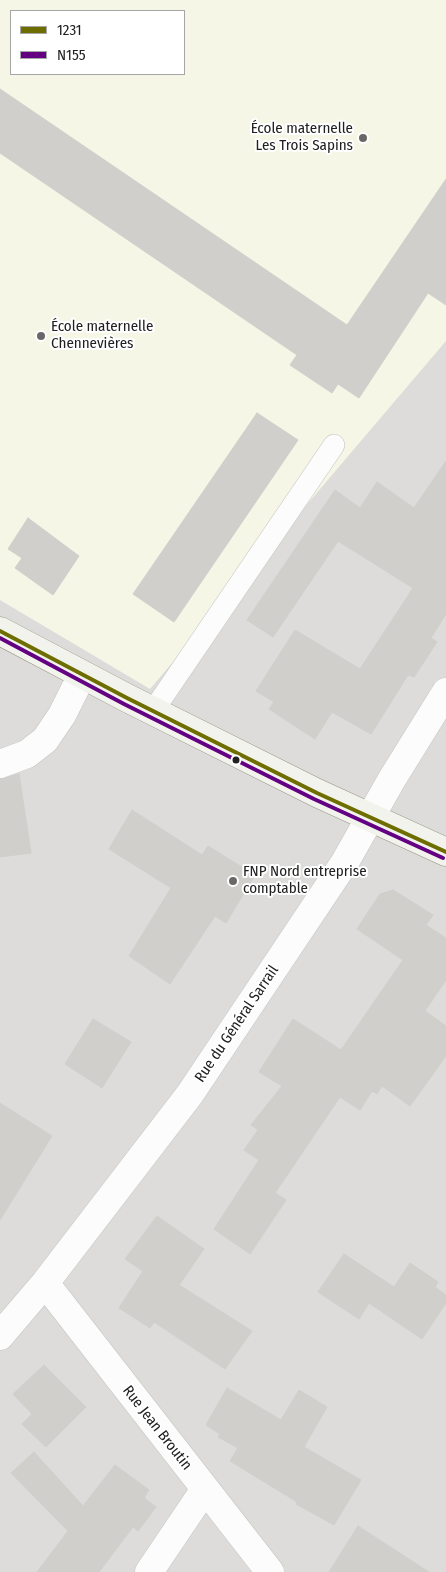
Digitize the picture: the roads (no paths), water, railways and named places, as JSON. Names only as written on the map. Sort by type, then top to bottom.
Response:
[{"type":"main road","points":[[0,631],[153,711],[446,852]]},
{"type":"street","points":[[0,764],[27,754],[45,740],[62,715],[82,675]]},
{"type":"street","name":"Rue du Général Sarrail","points":[[0,1336],[45,1283],[190,1094],[345,862],[446,692]]},
{"type":"street","name":"Rue Jean Broutin","points":[[45,1283],[270,1572]]},
{"type":"street","points":[[149,1572],[205,1489]]},
{"type":"lane","points":[[153,711],[334,445]]},
{"type":"place","name":"École maternelle Les Trois Sapins","points":[[363,138]]},
{"type":"place","name":"École maternelle Chennevières","points":[[41,336]]},
{"type":"place","name":"FNP Nord entreprise comptable","points":[[233,881]]}]
